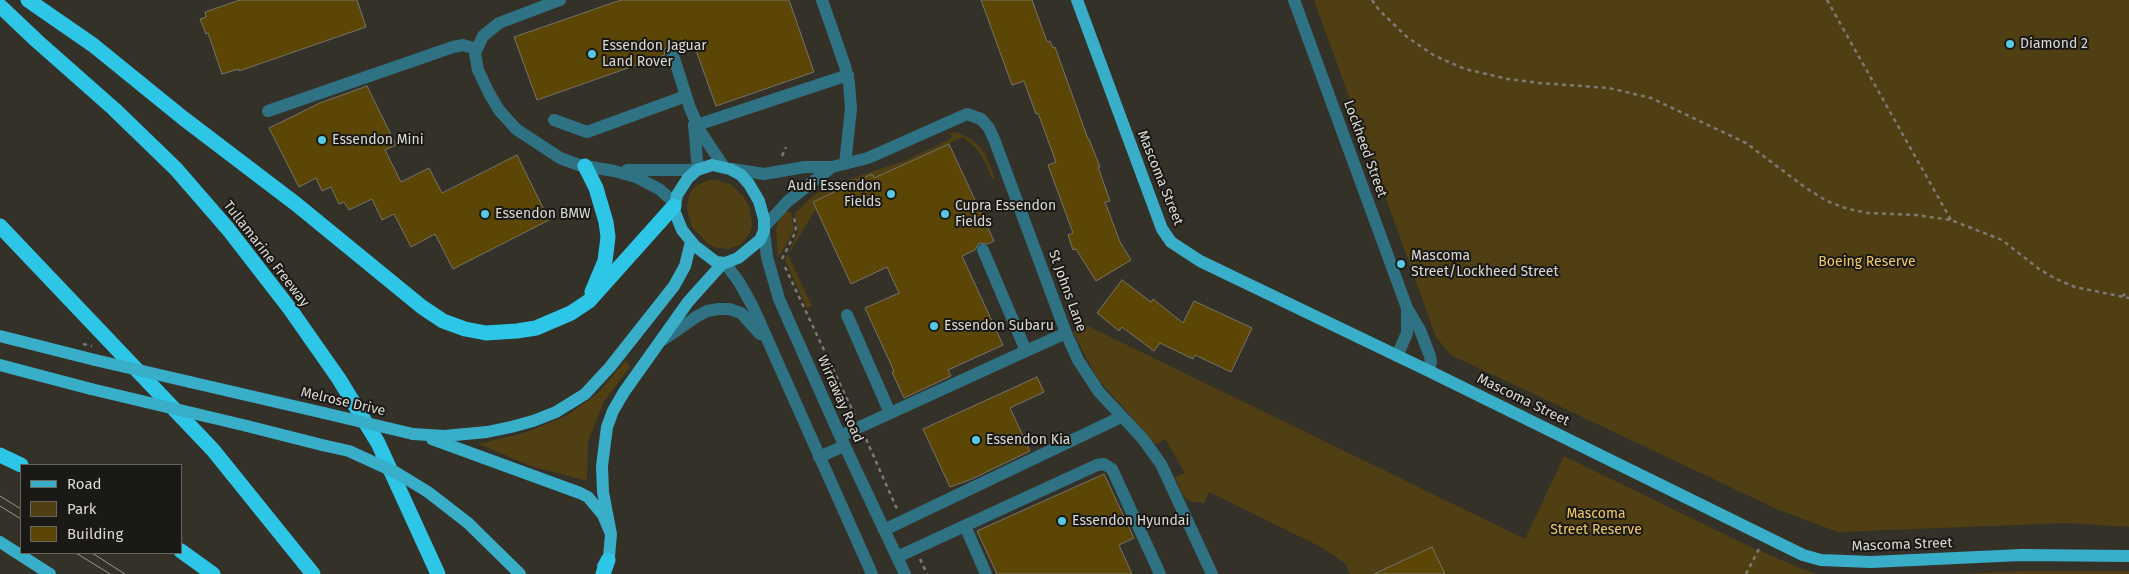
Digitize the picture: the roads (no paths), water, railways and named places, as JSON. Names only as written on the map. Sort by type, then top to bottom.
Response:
[{"type":"highway","points":[[28,0],[93,45],[183,118],[296,204],[394,286],[443,321],[465,329],[486,333],[517,331],[556,321],[589,300],[674,204]]},
{"type":"highway","name":"Tullamarine Freeway","points":[[0,6],[114,109],[176,169],[228,229],[290,309],[339,379],[378,443],[438,574]]},
{"type":"highway","points":[[585,166],[596,188],[606,222],[608,237],[605,261],[589,300]]},
{"type":"highway","points":[[0,226],[213,450],[312,574]]},
{"type":"highway","points":[[0,455],[20,465]]},
{"type":"highway","points":[[182,551],[212,574]]},
{"type":"main road","name":"Mascoma Street","points":[[1077,0],[1162,228],[1171,242],[1200,262],[1429,371],[1795,551],[1821,560],[1871,562],[2040,554],[2129,556]]},
{"type":"main road","points":[[712,165],[727,168],[741,175],[755,192],[763,210],[764,229],[760,240],[738,258],[724,263],[716,262],[691,242],[678,221],[674,204],[682,185],[697,170],[712,165]]},
{"type":"main road","points":[[413,434],[444,436],[487,432],[511,427],[556,412],[585,394],[610,367],[674,286],[685,266],[691,242]]},
{"type":"main road","points":[[597,574],[605,567],[611,534],[602,479],[603,452],[607,427],[624,392],[688,302],[724,263]]},
{"type":"main road","name":"Melrose Drive","points":[[0,336],[442,442],[516,471],[580,493],[599,508],[611,534]]},
{"type":"main road","points":[[0,365],[91,389],[349,451],[397,473],[428,492],[468,523],[520,574]]},
{"type":"main road","points":[[0,542],[50,574]]},
{"type":"street","points":[[560,0],[499,22],[483,36],[476,49],[476,63],[482,80],[492,98],[516,129],[552,153],[570,162],[614,171],[650,183],[674,204]]},
{"type":"street","points":[[822,0],[848,75],[851,109],[845,164]]},
{"type":"street","name":"Lockheed Street","points":[[1294,0],[1407,308],[1420,330],[1430,356],[1432,362],[1429,371]]},
{"type":"street","points":[[268,111],[453,47],[463,45],[476,49]]},
{"type":"street","points":[[672,52],[696,126],[727,168]]},
{"type":"street","points":[[696,126],[848,75]]},
{"type":"street","points":[[554,120],[587,132],[688,102]]},
{"type":"street","name":"St Johns Lane","points":[[727,168],[764,174],[805,167],[832,167],[890,150],[967,114],[976,116],[986,124],[994,139],[1066,333],[1086,374],[1122,417],[1144,439],[1161,464],[1212,574]]},
{"type":"street","points":[[614,171],[697,170],[696,126]]},
{"type":"street","name":"St Johns Lane","points":[[764,229],[788,201],[832,167]]},
{"type":"street","name":"Wirraway Road","points":[[764,229],[767,256],[779,299],[842,441],[905,574]]},
{"type":"street","points":[[983,250],[1026,351]]},
{"type":"street","points":[[724,263],[748,296],[872,574]]},
{"type":"street","name":"Lockheed Street","points":[[1397,356],[1407,333],[1407,308]]},
{"type":"street","points":[[659,343],[707,311],[729,309],[741,314],[753,324],[768,344]]},
{"type":"street","points":[[847,315],[890,413]]},
{"type":"street","points":[[819,457],[860,427],[1066,333]]},
{"type":"street","points":[[884,530],[1122,417]]},
{"type":"street","points":[[897,557],[1097,465],[1104,464],[1112,469],[1160,574]]},
{"type":"street","points":[[965,526],[986,574]]},
{"type":"tram line","points":[[0,496],[20,508]]},
{"type":"tram line","points":[[0,506],[20,518]]},
{"type":"tram line","points":[[78,554],[110,574]]},
{"type":"tram line","points":[[94,554],[125,574]]},
{"type":"place","name":"Diamond 2","points":[[2010,44]]},
{"type":"place","name":"Essendon Jaguar Land Rover","points":[[592,54]]},
{"type":"place","name":"Essendon Mini","points":[[322,140]]},
{"type":"place","name":"Audi Essendon Fields","points":[[891,194]]},
{"type":"place","name":"Essendon BMW","points":[[485,214]]},
{"type":"place","name":"Cupra Essendon Fields","points":[[945,214]]},
{"type":"place","name":"Mascoma Street/Lockheed Street","points":[[1401,264]]},
{"type":"place","name":"Essendon Subaru","points":[[934,326]]},
{"type":"place","name":"Essendon Kia","points":[[976,440]]},
{"type":"place","name":"Essendon Hyundai","points":[[1062,521]]},
{"type":"park label","name":"Boeing Reserve","points":[[1867,262]]},
{"type":"park label","name":"Mascoma Street Reserve","points":[[1596,522]]}]
